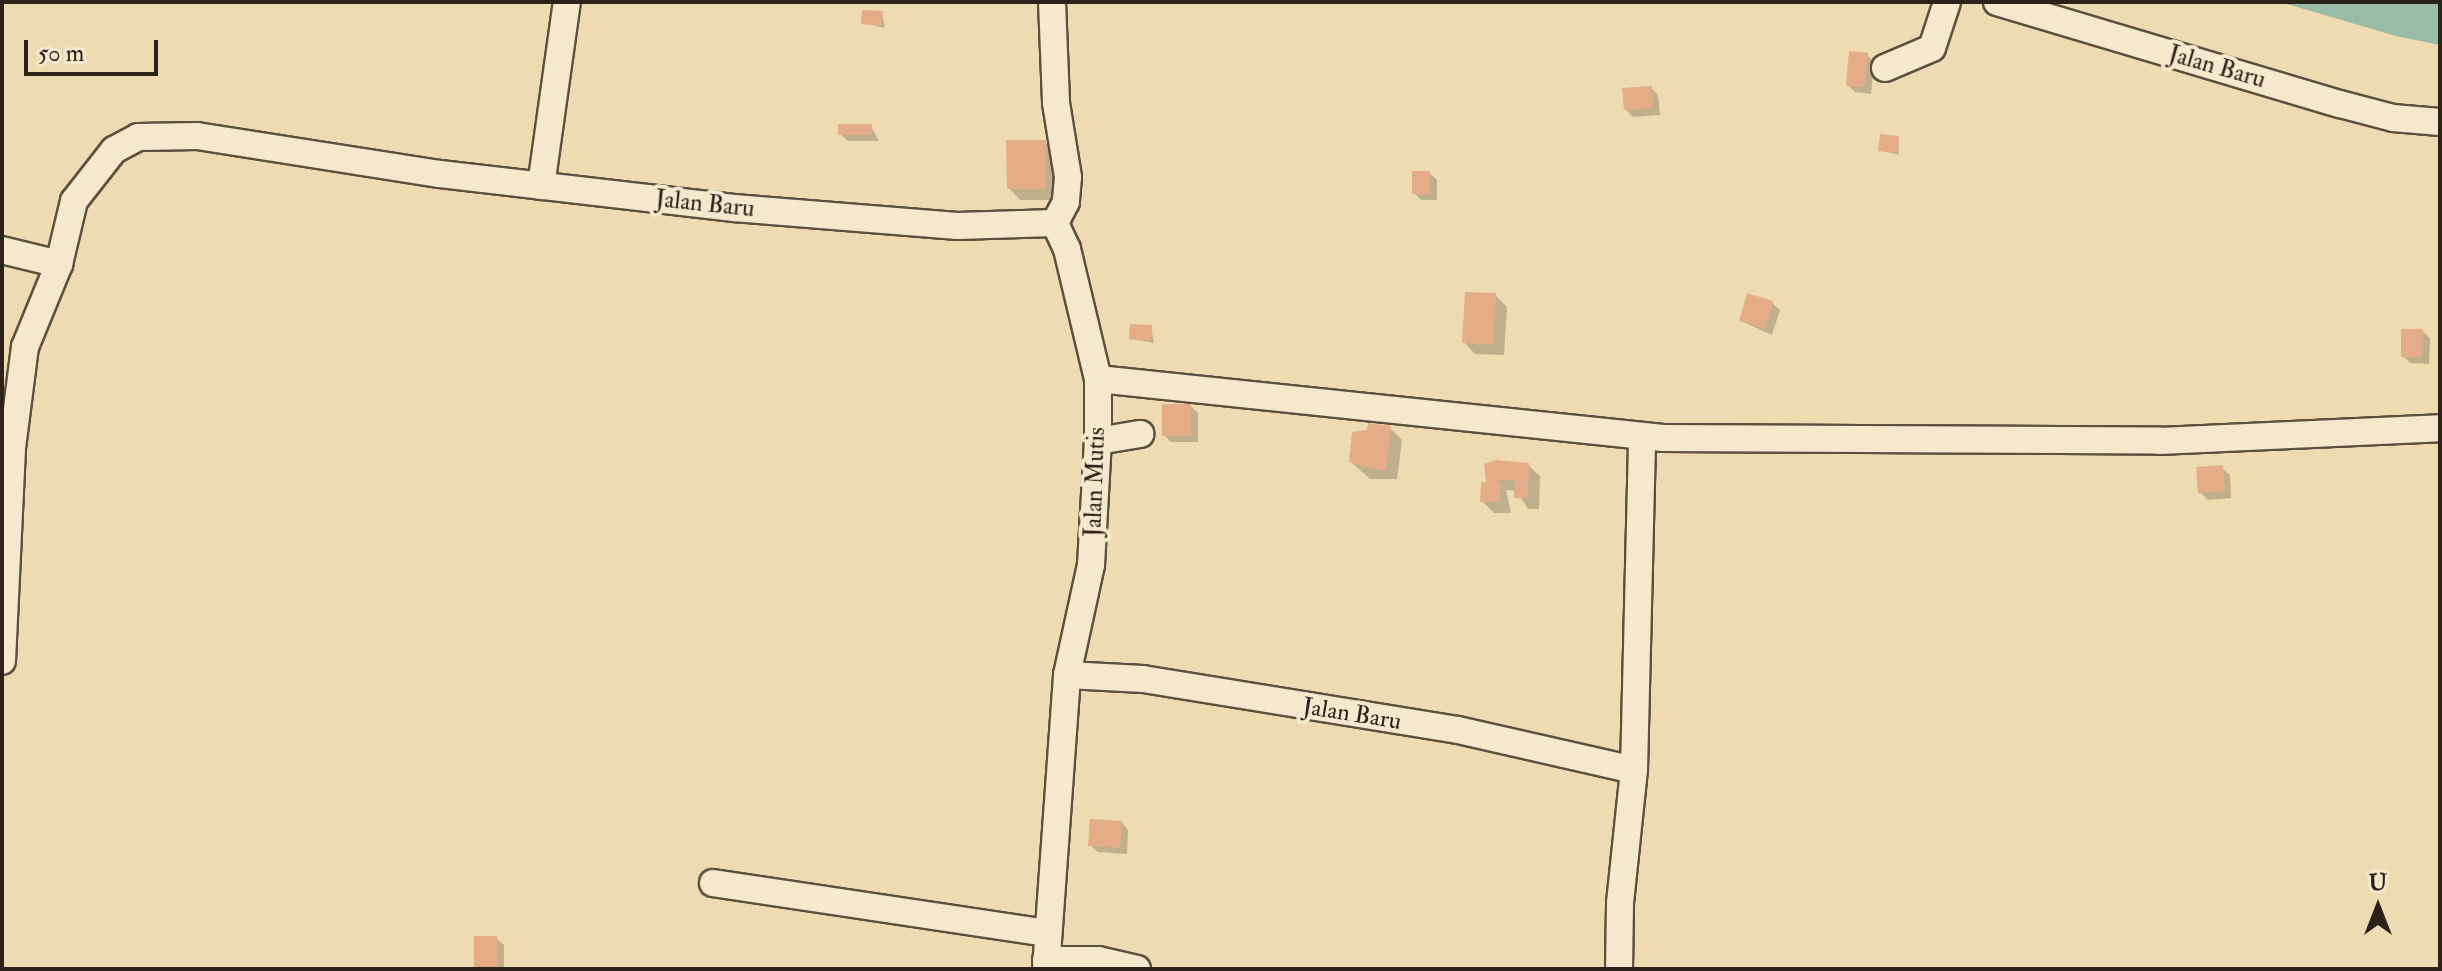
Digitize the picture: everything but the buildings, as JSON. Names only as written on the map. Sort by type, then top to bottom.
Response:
[{"type":"street","points":[[541,186],[567,2]]},
{"type":"street","points":[[1052,2],[1056,103],[1068,177],[1066,202],[1055,223]]},
{"type":"street","points":[[1885,68],[1932,48],[1947,2]]},
{"type":"street","name":"Jalan Baru","points":[[1997,2],[2340,104],[2393,118],[2440,122]]},
{"type":"street","name":"Jalan Baru","points":[[2,661],[21,373],[32,324],[59,264],[74,201],[114,150],[138,137],[197,136],[541,186],[957,226],[1055,223]]},
{"type":"street","name":"Jalan Mutis","points":[[1046,964],[1067,675],[1091,565],[1098,441],[1098,379],[1067,249],[1055,223]]},
{"type":"street","points":[[2,250],[59,264]]},
{"type":"street","points":[[1098,379],[1642,437],[2159,441],[2440,428]]},
{"type":"street","points":[[1098,441],[1140,434]]},
{"type":"street","points":[[1619,969],[1620,903],[1634,770],[1642,437]]},
{"type":"street","name":"Jalan Baru","points":[[1067,675],[1143,679],[1458,730],[1634,770]]},
{"type":"street","points":[[713,883],[1048,933]]},
{"type":"street","points":[[1046,964],[1098,960],[1137,969]]},
{"type":"shaded area","points":[[2280,2],[2440,2],[2440,45],[2396,36]]}]
